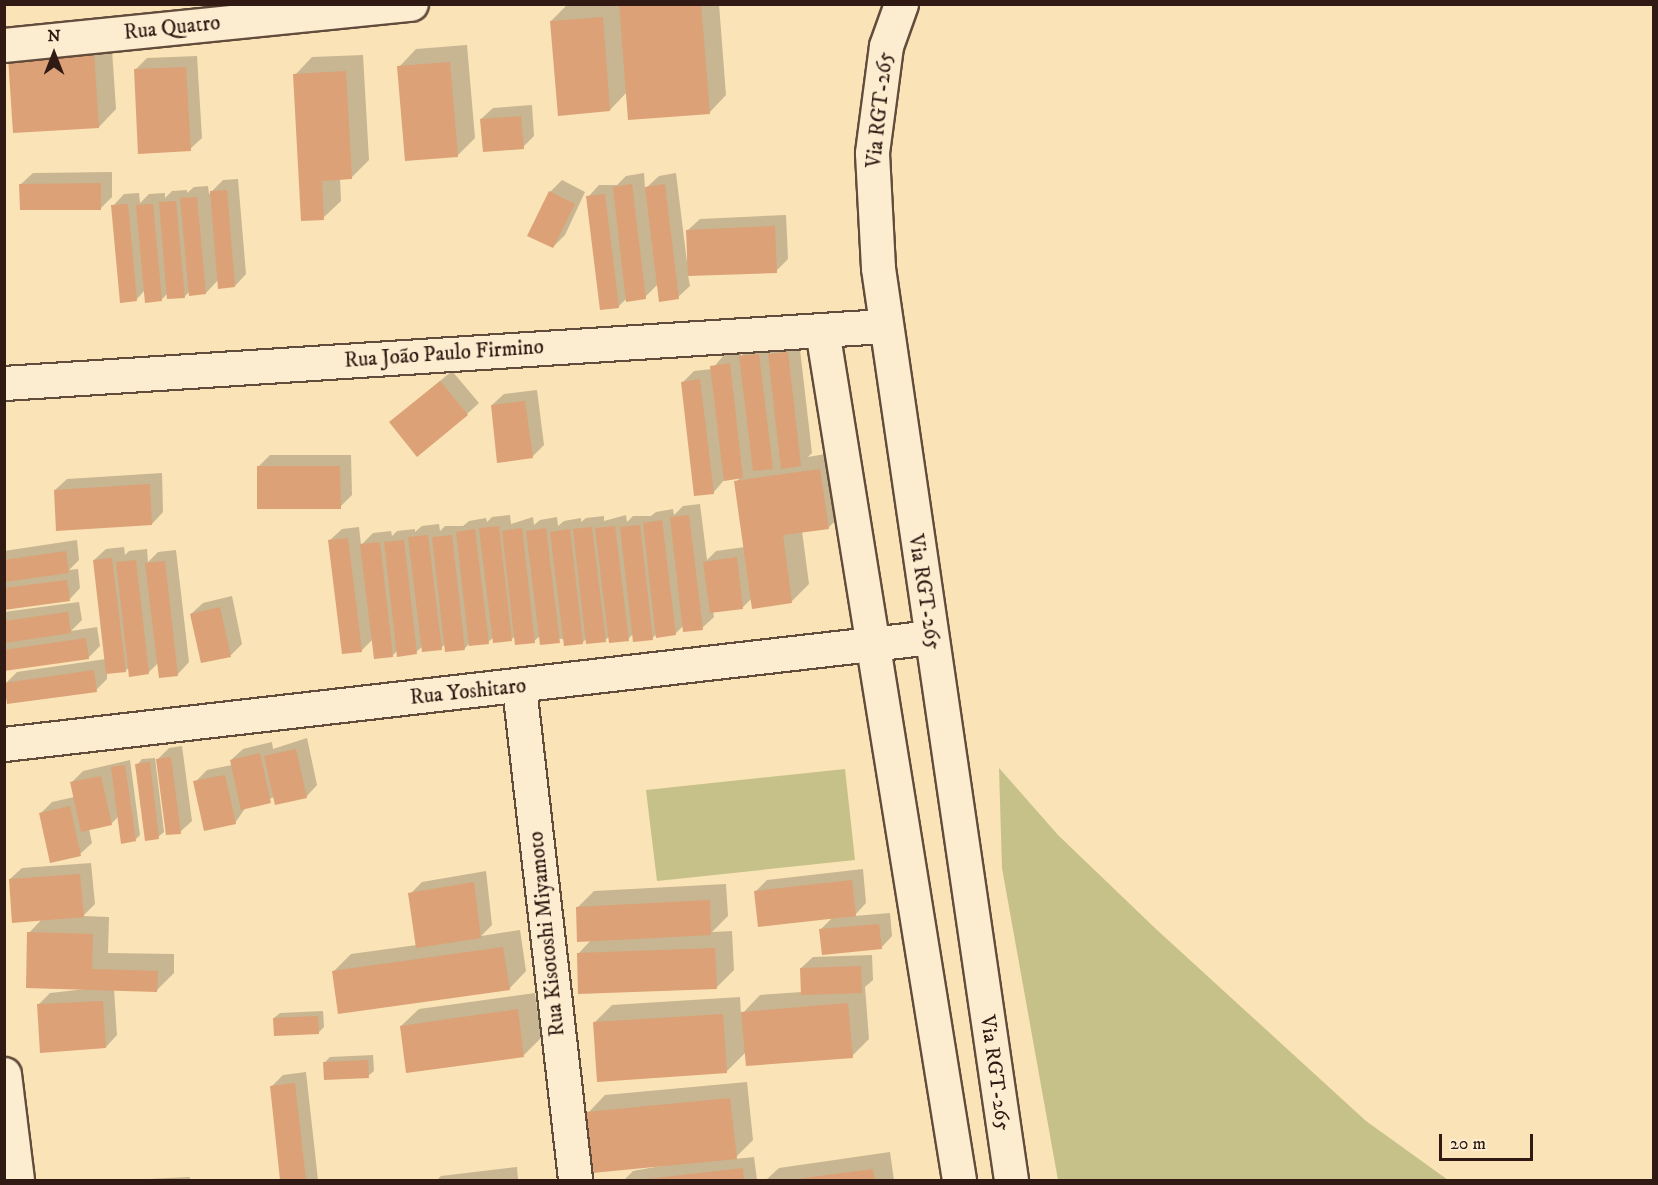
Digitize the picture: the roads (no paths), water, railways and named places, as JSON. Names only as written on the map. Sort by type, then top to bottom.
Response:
[{"type":"street","name":"Rua Quatro","points":[[4,45],[411,4]]},
{"type":"street","name":"Via RGT-265","points":[[901,4],[886,45],[872,153],[884,326],[1011,1180]]},
{"type":"street","name":"Rua João Paulo Firmino","points":[[4,383],[884,326]]},
{"type":"street","points":[[822,330],[870,643],[959,1180]]},
{"type":"street","name":"Rua Yoshitaro","points":[[4,744],[519,687],[931,637]]},
{"type":"street","name":"Rua Kisotoshi Miyamoto","points":[[519,687],[575,1180]]},
{"type":"street","points":[[5,1082],[17,1180]]}]
